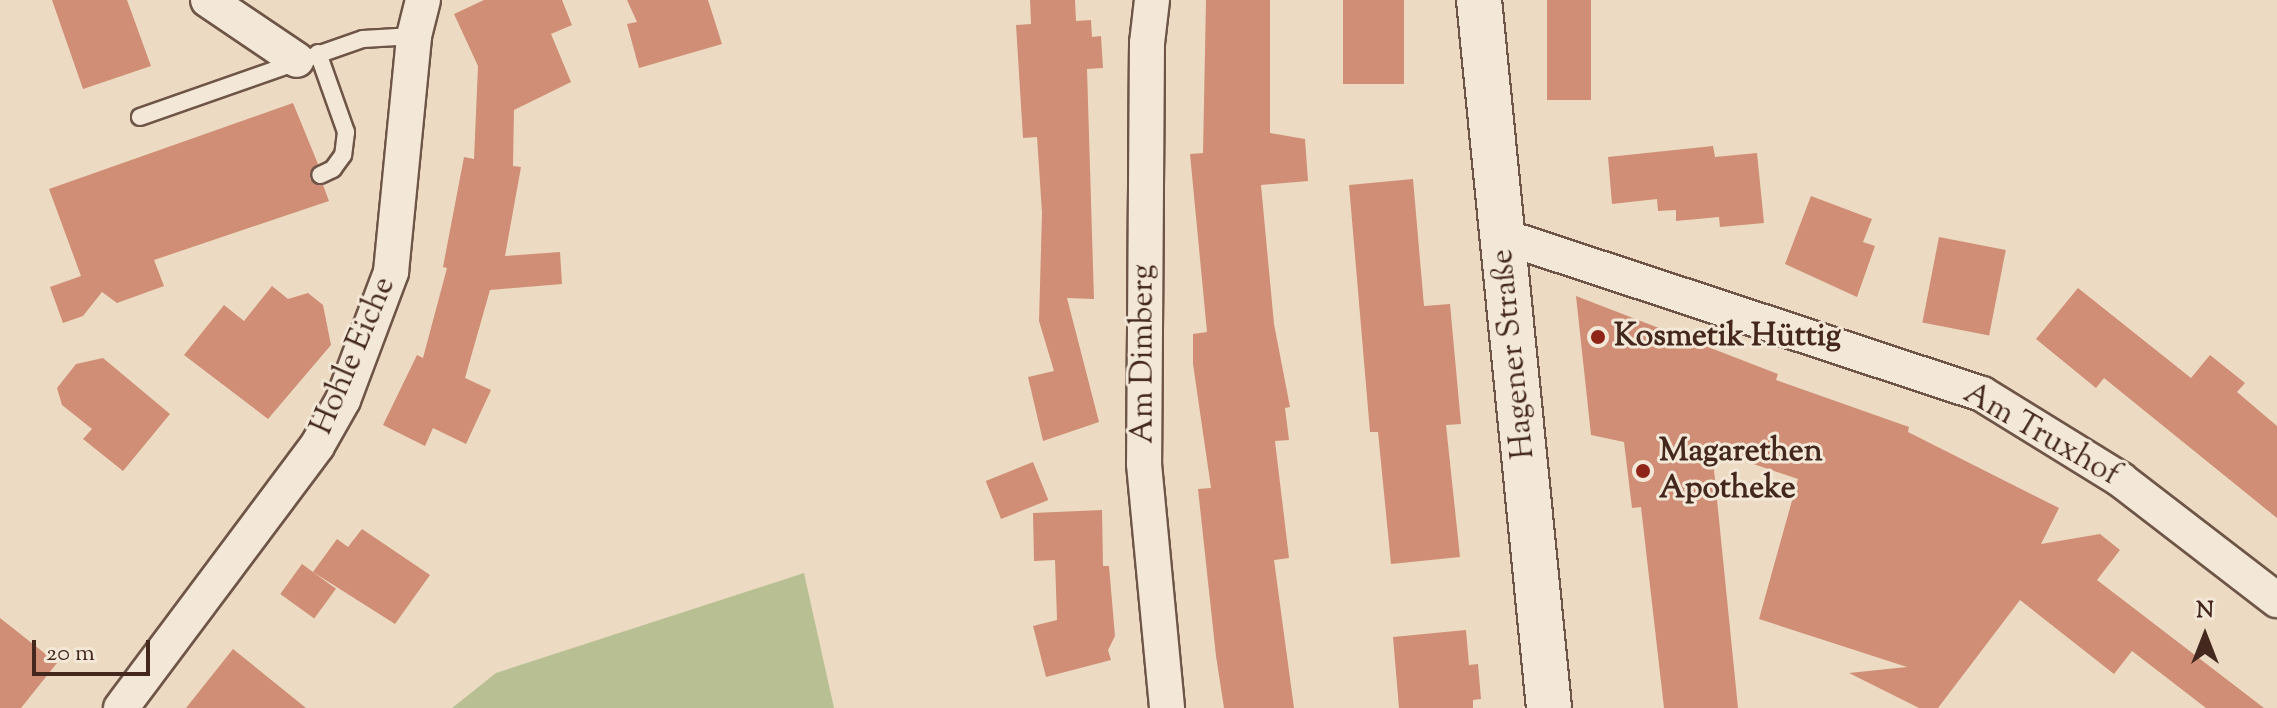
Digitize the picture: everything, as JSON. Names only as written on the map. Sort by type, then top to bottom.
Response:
[{"type":"main road","name":"Hagener Straße","points":[[1479,0],[1549,708]]},
{"type":"street","points":[[208,0],[308,56]]},
{"type":"street","name":"Hohle Eiche","points":[[121,708],[317,446],[343,400],[391,272],[414,36],[423,0]]},
{"type":"street","name":"Am Dimberg","points":[[1152,0],[1147,74],[1144,464],[1167,708]]},
{"type":"street","name":"Am Truxhof","points":[[1502,236],[1982,394],[2121,480],[2277,600]]},
{"type":"lane","points":[[140,117],[363,39],[414,36]]},
{"type":"lane","points":[[308,56],[346,132],[343,155],[333,169],[320,175]]},
{"type":"green space","points":[[804,573],[834,708],[452,708],[496,673]]},
{"type":"building","points":[[52,0],[127,0],[151,66],[83,89]]},
{"type":"building","points":[[484,0],[562,0],[572,25],[551,34],[571,82],[514,110],[513,166],[521,167],[505,256],[560,252],[562,284],[490,290],[465,378],[491,390],[466,444],[433,428],[425,446],[383,425],[417,355],[423,358],[447,268],[443,267],[464,157],[474,159],[478,66],[454,14]]},
{"type":"building","points":[[627,0],[708,0],[722,44],[639,68],[627,24],[637,22]]},
{"type":"building","points":[[1030,0],[1075,0],[1076,21],[1091,20],[1092,37],[1101,36],[1103,68],[1087,69],[1094,299],[1067,298],[1099,422],[1043,441],[1028,377],[1054,371],[1039,321],[1042,213],[1037,137],[1023,138],[1016,25],[1031,24]]},
{"type":"building","points":[[1206,0],[1270,0],[1270,133],[1305,139],[1308,181],[1261,185],[1274,324],[1290,407],[1285,408],[1289,440],[1275,441],[1289,558],[1274,560],[1294,708],[1224,708],[1216,656],[1198,489],[1211,488],[1193,364],[1193,334],[1207,332],[1190,154],[1203,153]]},
{"type":"building","points":[[1343,0],[1404,0],[1404,84],[1343,84]]},
{"type":"building","points":[[1547,0],[1591,0],[1591,100],[1547,100]]},
{"type":"building","points":[[293,103],[318,164],[310,179],[323,185],[329,201],[154,260],[164,286],[117,303],[102,292],[83,316],[63,323],[50,287],[81,276],[49,189]]},
{"type":"building","points":[[1713,146],[1715,157],[1757,153],[1764,223],[1720,227],[1719,217],[1676,221],[1676,210],[1658,211],[1657,199],[1612,204],[1608,157]]},
{"type":"building","points":[[1413,179],[1424,306],[1450,304],[1461,424],[1446,425],[1460,557],[1391,564],[1378,432],[1370,432],[1349,185]]},
{"type":"building","points":[[1811,196],[1872,219],[1863,242],[1875,246],[1857,297],[1785,264]]},
{"type":"building","points":[[1939,237],[2006,250],[1989,335],[1922,322]]},
{"type":"building","points":[[272,286],[288,299],[308,293],[323,305],[331,345],[268,419],[184,355],[224,305],[244,321]]},
{"type":"building","points":[[2078,288],[2191,378],[2210,355],[2245,383],[2237,392],[2277,426],[2277,518],[2104,378],[2096,388],[2036,339]]},
{"type":"building","points":[[1576,296],[1778,374],[1776,380],[1909,427],[1908,432],[2059,508],[2041,544],[2100,534],[2120,550],[2097,580],[2264,708],[2206,708],[2132,651],[2114,674],[2020,600],[1938,708],[1919,708],[1849,673],[1907,667],[1759,619],[1798,479],[1712,450],[1738,708],[1664,708],[1641,507],[1632,508],[1624,442],[1591,435]]},
{"type":"building","points":[[103,358],[170,414],[123,471],[83,439],[92,429],[62,405],[57,388],[76,364]]},
{"type":"building","points":[[1033,462],[1048,500],[1001,519],[986,481]]},
{"type":"building","points":[[1102,510],[1103,566],[1109,566],[1115,636],[1108,650],[1111,660],[1046,677],[1033,626],[1057,620],[1055,560],[1034,561],[1033,513]]},
{"type":"building","points":[[362,529],[430,575],[395,624],[313,572],[337,539],[348,547]]},
{"type":"building","points":[[302,564],[336,589],[314,619],[280,594]]},
{"type":"building","points":[[0,618],[57,663],[21,708],[0,708]]},
{"type":"building","points":[[1466,630],[1469,665],[1478,664],[1481,699],[1473,700],[1473,708],[1399,708],[1393,637]]},
{"type":"building","points":[[233,649],[306,708],[186,708]]},
{"type":"place","name":"Kosmetik Hüttig","points":[[1598,337]]},
{"type":"place","name":"Magarethen Apotheke","points":[[1643,471]]}]
